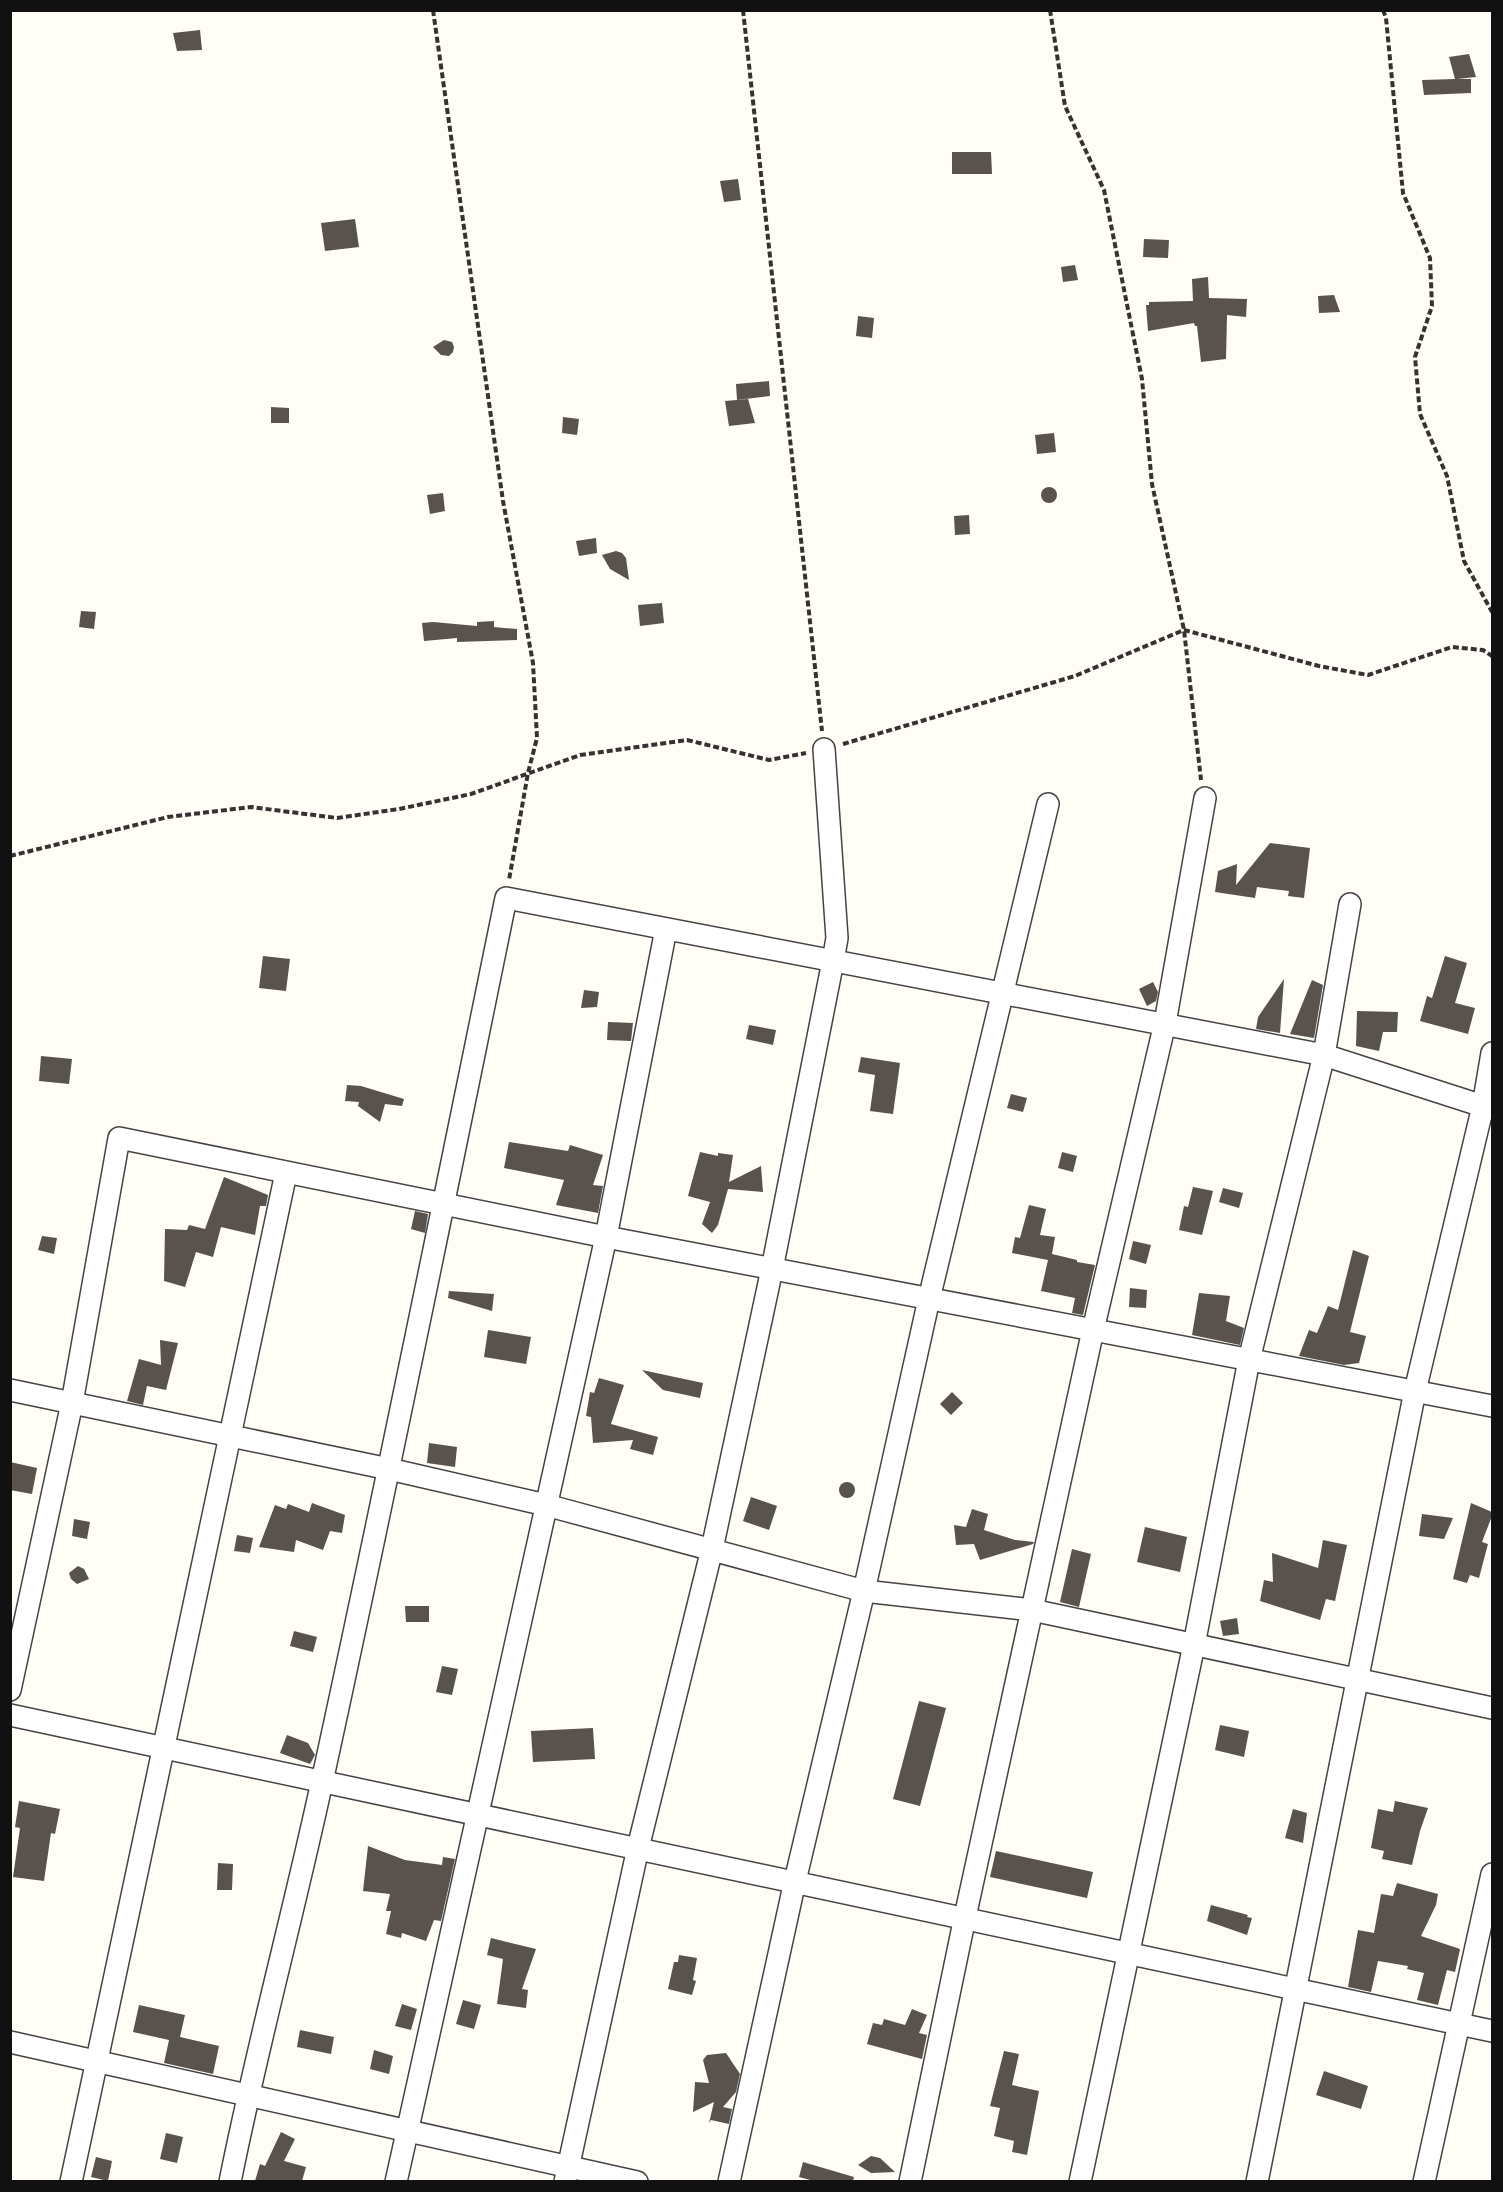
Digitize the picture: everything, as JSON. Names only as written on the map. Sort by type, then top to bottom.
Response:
[{"type":"street","points":[[567,2174],[638,1848],[712,1549],[772,1269],[833,962],[837,938],[824,749]]},
{"type":"street","points":[[910,2181],[1093,1330],[1165,1023],[1205,798]]},
{"type":"street","points":[[729,2181],[795,1881],[864,1591],[929,1299],[1048,804]]},
{"type":"street","points":[[230,2181],[247,2095],[322,1781],[389,1469],[506,898],[1324,1055],[1488,1107]]},
{"type":"street","points":[[1080,2181],[1194,1645],[1249,1360],[1324,1055],[1350,903]]},
{"type":"street","points":[[396,2181],[405,2130],[478,1814],[606,1237],[666,929]]},
{"type":"street","points":[[1257,2181],[1414,1391],[1488,1107],[1492,1053]]},
{"type":"street","points":[[10,1690],[72,1402],[119,1138],[606,1237],[1492,1406]]},
{"type":"street","points":[[71,2181],[286,1173]]},
{"type":"street","points":[[10,1390],[389,1469],[546,1505],[864,1591],[1032,1610],[1492,1708]]},
{"type":"street","points":[[10,1715],[1492,2031]]},
{"type":"street","points":[[1424,2181],[1492,1874]]},
{"type":"street","points":[[10,2042],[405,2130],[567,2174],[637,2181]]},
{"type":"path","points":[[434,10],[503,501],[533,663],[537,738],[528,773],[506,898]]},
{"type":"path","points":[[743,10],[824,749]]},
{"type":"path","points":[[1050,10],[1065,106],[1104,190],[1142,379],[1152,484],[1184,630],[1198,771],[1205,798]]},
{"type":"path","points":[[1383,10],[1386,18],[1403,193],[1430,258],[1432,306],[1415,357],[1420,414],[1447,476],[1464,561],[1492,612]]},
{"type":"path","points":[[10,856],[168,817],[251,807],[337,818],[388,811],[471,794],[580,755],[687,740],[769,760],[824,749],[1075,676],[1184,630],[1319,666],[1368,675],[1452,648],[1483,650],[1492,656]]},
{"type":"building","points":[[200,30],[202,50],[177,51],[173,33]]},
{"type":"building","points":[[1469,54],[1476,77],[1457,79],[1471,79],[1471,93],[1424,95],[1422,80],[1455,79],[1449,57]]},
{"type":"building","points":[[952,152],[991,152],[992,174],[952,174]]},
{"type":"building","points":[[738,179],[741,200],[724,202],[720,181]]},
{"type":"building","points":[[355,219],[359,247],[325,251],[321,223]]},
{"type":"building","points":[[1144,239],[1169,240],[1168,258],[1143,257]]},
{"type":"building","points":[[1075,265],[1078,280],[1063,282],[1061,267]]},
{"type":"building","points":[[1208,277],[1209,298],[1247,299],[1246,317],[1227,315],[1226,359],[1201,362],[1197,326],[1194,323],[1148,331],[1146,305],[1149,305],[1149,302],[1193,301],[1192,279]]},
{"type":"building","points":[[1334,295],[1340,312],[1319,313],[1318,296]]},
{"type":"building","points":[[858,316],[874,318],[872,338],[856,336]]},
{"type":"building","points":[[444,340],[452,342],[454,347],[449,356],[441,355],[433,347]]},
{"type":"building","points":[[769,381],[770,396],[737,400],[736,384]]},
{"type":"building","points":[[748,399],[755,423],[729,426],[725,401]]},
{"type":"building","points":[[271,407],[289,408],[289,423],[271,423]]},
{"type":"building","points":[[563,417],[579,419],[577,435],[562,433]]},
{"type":"building","points":[[1054,433],[1056,452],[1037,454],[1035,435]]},
{"type":"building","points":[[1046,487],[1052,487],[1057,495],[1055,501],[1046,503],[1041,498],[1041,492]]},
{"type":"building","points":[[443,493],[445,511],[430,514],[427,495]]},
{"type":"building","points":[[969,515],[970,534],[955,535],[954,516]]},
{"type":"building","points":[[596,538],[597,553],[579,556],[576,541]]},
{"type":"building","points":[[616,551],[622,553],[626,558],[629,580],[610,569],[602,555]]},
{"type":"building","points":[[662,603],[664,623],[640,626],[638,605]]},
{"type":"building","points":[[81,611],[96,612],[94,629],[79,627]]},
{"type":"building","points":[[494,621],[494,627],[517,629],[517,640],[457,642],[457,638],[424,641],[422,623],[477,626],[477,622]]},
{"type":"building","points":[[1270,843],[1310,848],[1304,898],[1288,896],[1289,891],[1257,887],[1255,898],[1215,892],[1218,871],[1237,864],[1236,885]]},
{"type":"building","points":[[263,956],[290,959],[286,991],[259,988]]},
{"type":"building","points":[[1445,956],[1467,963],[1455,1003],[1475,1008],[1468,1034],[1420,1021],[1427,996],[1432,998]]},
{"type":"building","points":[[1284,979],[1280,1033],[1256,1029],[1258,1017]]},
{"type":"building","points":[[1312,980],[1323,985],[1314,1038],[1290,1034]]},
{"type":"building","points":[[1153,982],[1158,992],[1156,1001],[1147,1006],[1139,989]]},
{"type":"building","points":[[584,990],[599,992],[597,1007],[581,1008]]},
{"type":"building","points":[[1357,1011],[1398,1012],[1397,1032],[1383,1032],[1379,1051],[1356,1046]]},
{"type":"building","points":[[608,1022],[633,1023],[631,1041],[607,1040]]},
{"type":"building","points":[[749,1025],[776,1030],[773,1045],[746,1039]]},
{"type":"building","points":[[41,1056],[72,1059],[69,1084],[39,1081]]},
{"type":"building","points":[[861,1057],[900,1063],[893,1114],[870,1111],[875,1075],[858,1072]]},
{"type":"building","points":[[347,1085],[361,1086],[404,1099],[402,1106],[385,1104],[380,1122],[358,1106],[359,1102],[345,1101]]},
{"type":"building","points":[[1011,1094],[1027,1098],[1023,1112],[1007,1108]]},
{"type":"building","points":[[509,1142],[568,1151],[570,1145],[603,1155],[593,1185],[603,1186],[598,1213],[556,1205],[564,1180],[504,1168]]},
{"type":"building","points":[[700,1152],[718,1156],[718,1153],[733,1155],[729,1182],[761,1166],[763,1192],[728,1189],[718,1225],[712,1233],[702,1224],[710,1202],[688,1196]]},
{"type":"building","points":[[1062,1152],[1077,1156],[1073,1172],[1058,1168]]},
{"type":"building","points":[[224,1177],[268,1195],[266,1206],[260,1206],[255,1235],[221,1227],[213,1257],[196,1252],[185,1287],[164,1281],[165,1229],[187,1230],[189,1225],[205,1229]]},
{"type":"building","points":[[1193,1187],[1213,1191],[1202,1235],[1179,1230],[1184,1206],[1188,1207]]},
{"type":"building","points":[[1223,1188],[1243,1193],[1239,1208],[1219,1202]]},
{"type":"building","points":[[1029,1205],[1046,1209],[1040,1235],[1055,1237],[1052,1254],[1095,1265],[1083,1315],[1072,1313],[1075,1298],[1041,1291],[1048,1260],[1012,1253],[1015,1237],[1020,1238]]},
{"type":"building","points":[[415,1211],[428,1214],[425,1233],[411,1229]]},
{"type":"building","points":[[42,1236],[57,1238],[54,1254],[38,1250]]},
{"type":"building","points":[[1133,1241],[1151,1245],[1146,1264],[1129,1259]]},
{"type":"building","points":[[1353,1250],[1369,1256],[1350,1332],[1366,1336],[1359,1363],[1344,1365],[1299,1356],[1309,1330],[1317,1333],[1328,1306],[1338,1310]]},
{"type":"building","points":[[1130,1288],[1147,1290],[1146,1308],[1129,1307]]},
{"type":"building","points":[[449,1291],[494,1294],[492,1311],[448,1298]]},
{"type":"building","points":[[1199,1293],[1230,1296],[1226,1321],[1244,1328],[1240,1345],[1192,1335]]},
{"type":"building","points":[[488,1330],[531,1337],[526,1364],[484,1357]]},
{"type":"building","points":[[160,1340],[178,1343],[166,1390],[147,1386],[143,1405],[127,1401],[139,1359],[161,1365]]},
{"type":"building","points":[[642,1370],[703,1383],[700,1398],[663,1390]]},
{"type":"building","points":[[599,1378],[624,1385],[611,1424],[658,1437],[653,1455],[630,1449],[633,1440],[593,1443],[591,1417],[586,1416],[590,1392],[594,1393]]},
{"type":"building","points":[[952,1392],[963,1403],[951,1415],[940,1404]]},
{"type":"building","points":[[429,1443],[457,1447],[455,1467],[427,1463]]},
{"type":"building","points":[[10,1462],[37,1468],[32,1494],[10,1490]]},
{"type":"building","points":[[844,1482],[850,1482],[855,1490],[853,1496],[844,1498],[839,1493],[839,1487]]},
{"type":"building","points":[[751,1497],[777,1506],[769,1530],[743,1521]]},
{"type":"building","points":[[312,1503],[345,1515],[342,1533],[330,1531],[323,1550],[296,1540],[294,1552],[259,1547],[275,1505],[286,1509],[288,1504],[309,1512]]},
{"type":"building","points":[[1471,1503],[1492,1512],[1492,1516],[1482,1542],[1488,1544],[1479,1578],[1470,1575],[1467,1583],[1453,1579]]},
{"type":"building","points":[[972,1509],[988,1514],[984,1530],[1015,1540],[1034,1542],[1033,1544],[980,1560],[974,1544],[956,1545],[954,1525],[966,1527]]},
{"type":"building","points":[[1422,1514],[1453,1518],[1444,1539],[1419,1536]]},
{"type":"building","points":[[74,1519],[90,1522],[87,1539],[72,1536]]},
{"type":"building","points":[[1145,1527],[1187,1537],[1180,1572],[1137,1562]]},
{"type":"building","points":[[237,1535],[253,1538],[250,1553],[234,1551]]},
{"type":"building","points":[[1323,1540],[1347,1545],[1335,1601],[1326,1599],[1320,1620],[1260,1601],[1264,1580],[1273,1582],[1272,1553],[1318,1568]]},
{"type":"building","points":[[1072,1549],[1091,1554],[1079,1607],[1060,1602]]},
{"type":"building","points":[[78,1566],[84,1569],[89,1579],[77,1584],[71,1579],[69,1573]]},
{"type":"building","points":[[405,1606],[429,1606],[429,1622],[406,1622]]},
{"type":"building","points":[[1237,1618],[1239,1634],[1223,1636],[1220,1621]]},
{"type":"building","points":[[294,1631],[317,1637],[313,1652],[290,1646]]},
{"type":"building","points":[[442,1666],[458,1669],[452,1695],[436,1692]]},
{"type":"building","points":[[919,1701],[946,1708],[920,1806],[893,1799]]},
{"type":"building","points":[[1220,1725],[1249,1731],[1244,1757],[1215,1750]]},
{"type":"building","points":[[593,1728],[595,1759],[533,1762],[531,1731]]},
{"type":"building","points":[[287,1735],[308,1743],[315,1755],[310,1764],[280,1753]]},
{"type":"building","points":[[19,1801],[60,1809],[55,1834],[51,1833],[44,1881],[13,1877],[20,1828],[15,1827]]},
{"type":"building","points":[[1395,1801],[1428,1808],[1412,1865],[1382,1859],[1384,1851],[1371,1848],[1378,1809],[1393,1812]]},
{"type":"building","points":[[1293,1809],[1307,1813],[1303,1843],[1285,1838]]},
{"type":"building","points":[[368,1846],[405,1860],[442,1865],[443,1857],[455,1859],[441,1921],[434,1920],[426,1941],[402,1933],[401,1938],[386,1934],[391,1911],[386,1911],[390,1894],[363,1891]]},
{"type":"building","points":[[996,1851],[1093,1872],[1087,1898],[990,1877]]},
{"type":"building","points":[[218,1863],[233,1864],[232,1890],[217,1890]]},
{"type":"building","points":[[1397,1883],[1438,1894],[1436,1905],[1421,1936],[1460,1949],[1455,1972],[1447,1970],[1438,2005],[1417,2000],[1424,1973],[1407,1969],[1408,1966],[1378,1961],[1371,1992],[1348,1987],[1358,1930],[1374,1933],[1381,1894],[1393,1896]]},
{"type":"building","points":[[1211,1905],[1252,1918],[1247,1935],[1207,1921]]},
{"type":"building","points":[[491,1938],[536,1949],[522,1989],[528,1990],[526,2008],[497,2004],[503,1959],[487,1955]]},
{"type":"building","points":[[679,1955],[697,1958],[693,1980],[696,1981],[692,1995],[668,1989],[674,1962],[678,1962]]},
{"type":"building","points":[[463,2000],[481,2005],[474,2029],[456,2024]]},
{"type":"building","points":[[402,2004],[417,2009],[411,2030],[395,2026]]},
{"type":"building","points":[[139,2005],[185,2015],[180,2037],[219,2046],[213,2074],[164,2063],[169,2040],[133,2032]]},
{"type":"building","points":[[912,2009],[927,2015],[919,2033],[927,2035],[922,2059],[867,2044],[873,2023],[882,2025],[884,2019],[905,2025]]},
{"type":"building","points":[[300,2030],[334,2037],[331,2054],[297,2047]]},
{"type":"building","points":[[374,2050],[393,2056],[389,2074],[370,2069]]},
{"type":"building","points":[[1004,2051],[1019,2054],[1012,2085],[1039,2091],[1027,2155],[1012,2152],[1014,2141],[994,2136],[1000,2108],[990,2106]]},
{"type":"building","points":[[726,2053],[740,2074],[736,2092],[723,2107],[732,2109],[729,2124],[711,2120],[709,2123],[714,2102],[693,2112],[695,2082],[709,2083],[703,2060],[707,2055]]},
{"type":"building","points":[[1324,2071],[1368,2086],[1361,2109],[1316,2095]]},
{"type":"building","points":[[281,2132],[295,2139],[284,2161],[306,2167],[302,2181],[255,2181],[260,2164],[265,2166]]},
{"type":"building","points":[[166,2133],[183,2137],[177,2163],[160,2159]]},
{"type":"building","points":[[871,2156],[880,2158],[895,2172],[871,2173],[858,2165]]},
{"type":"building","points":[[96,2157],[112,2161],[108,2181],[91,2177]]},
{"type":"building","points":[[803,2162],[854,2177],[853,2181],[814,2181],[799,2177]]}]
